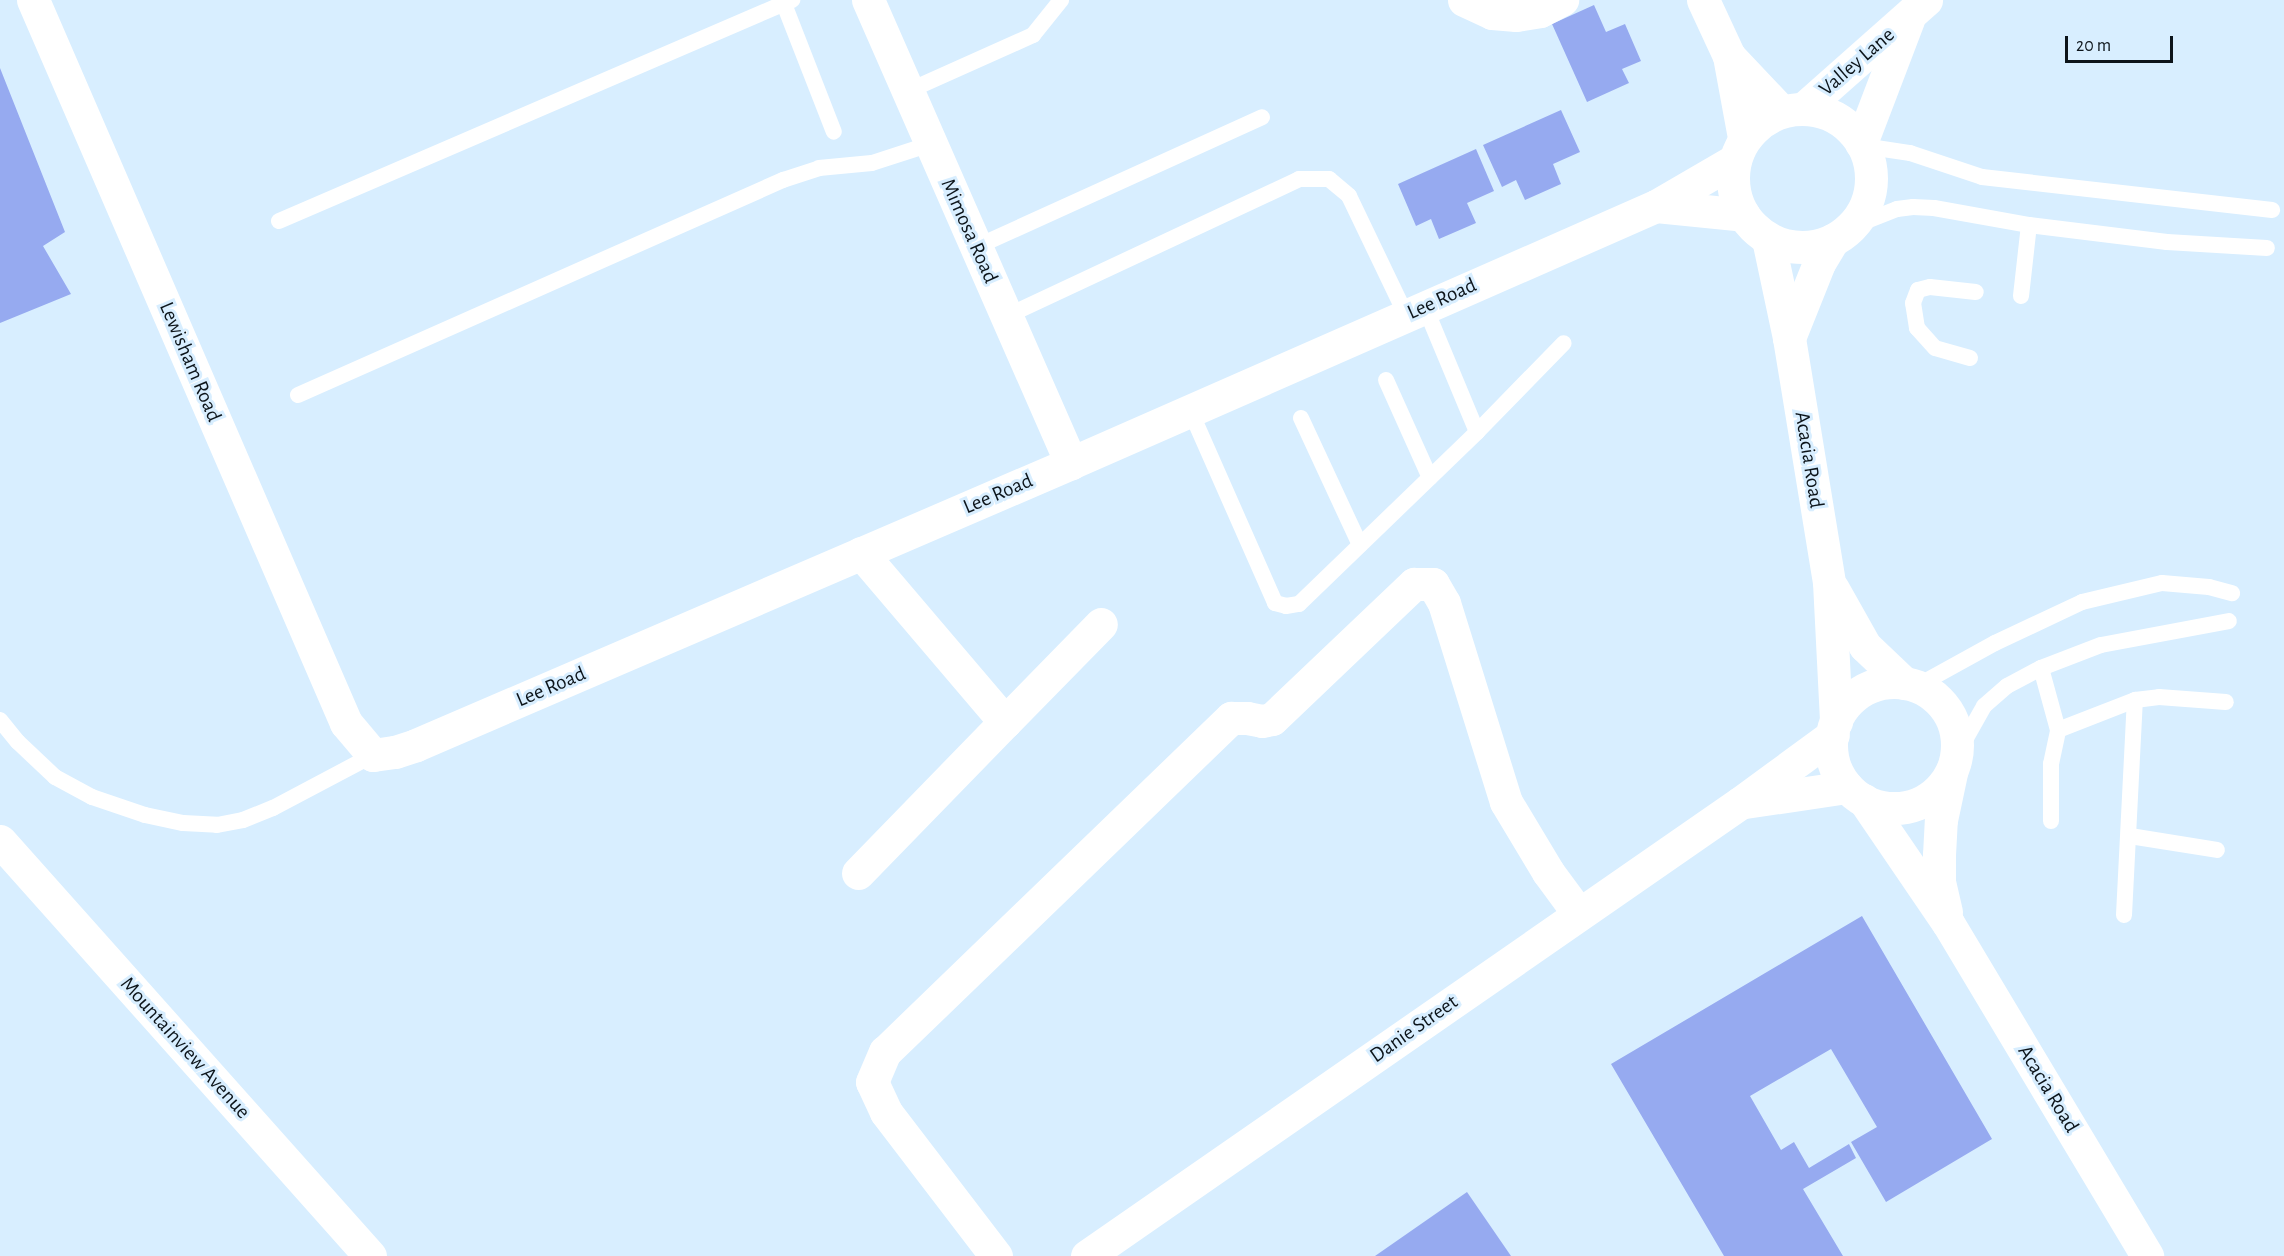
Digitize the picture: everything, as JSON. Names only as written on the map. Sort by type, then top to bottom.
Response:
[{"type":"street","name":"Lewisham Road","points":[[33,0],[346,723],[373,755]]},
{"type":"street","name":"Mimosa Road","points":[[867,0],[1071,463]]},
{"type":"street","points":[[1464,0],[1492,13],[1516,15],[1540,11],[1562,0]]},
{"type":"street","points":[[1703,0],[1729,56],[1739,149],[1733,183],[1738,206],[1750,225],[1768,238],[1789,246],[1811,246],[1842,233]]},
{"type":"street","name":"Valley Lane","points":[[1793,109],[1918,8]]},
{"type":"street","name":"Valley Lane","points":[[1862,144],[1918,8]]},
{"type":"street","points":[[1729,56],[1793,109]]},
{"type":"street","points":[[1739,149],[1760,122],[1793,109],[1827,113],[1847,125],[1862,144],[1870,165],[1870,187],[1864,209],[1819,263],[1789,338]]},
{"type":"street","name":"Lee Road","points":[[373,755],[395,752],[416,745],[1071,463],[1656,206],[1739,149]]},
{"type":"street","name":"Lee Road","points":[[1656,206],[1744,215]]},
{"type":"street","name":"Acacia Road","points":[[1768,238],[1789,338],[1829,582],[1835,729]]},
{"type":"street","points":[[861,553],[1005,722]]},
{"type":"street","name":"Acacia Road","points":[[1829,582],[1865,646],[1911,684]]},
{"type":"street","points":[[996,1256],[886,1112],[872,1082],[885,1052],[1231,718],[1262,721],[1272,719],[1414,584],[1433,584],[1444,603],[1506,802],[1548,872],[1579,914]]},
{"type":"street","points":[[858,873],[1101,624]]},
{"type":"street","points":[[1897,681],[1911,684],[1935,697],[1949,713],[1956,733],[1954,763],[1939,789],[1923,801],[1903,807],[1883,807],[1856,794],[1836,770],[1832,750],[1835,729],[1842,709],[1857,694],[1876,684],[1897,681]]},
{"type":"street","name":"Danie Street","points":[[1087,1256],[1740,803],[1835,729]]},
{"type":"street","name":"Acacia Road","points":[[1948,923],[1939,882],[1939,855],[1941,820],[1954,763]]},
{"type":"street","name":"Acacia Road","points":[[1856,794],[1948,923],[2147,1256]]},
{"type":"street","name":"Danie Street","points":[[1740,803],[1856,794]]},
{"type":"street","name":"Mountainview Avenue","points":[[0,841],[370,1256]]},
{"type":"lane","points":[[908,91],[1033,35],[1061,0]]},
{"type":"lane","points":[[279,221],[788,2],[834,132]]},
{"type":"lane","points":[[976,247],[1262,117]]},
{"type":"lane","points":[[298,395],[783,180],[819,168],[872,164],[931,144]]},
{"type":"lane","points":[[1862,144],[1911,153],[1982,177],[2272,210]]},
{"type":"lane","points":[[1007,316],[1299,179],[1329,179],[1349,196],[1416,311],[1477,432]]},
{"type":"lane","points":[[1842,233],[1897,209],[1913,207],[1934,208],[2029,225],[2167,242],[2267,248]]},
{"type":"lane","points":[[2021,296],[2029,225]]},
{"type":"lane","points":[[1970,358],[1935,348],[1917,328],[1913,303],[1918,290],[1930,287],[1976,292]]},
{"type":"lane","points":[[1190,410],[1275,603],[1286,606],[1299,604],[1477,432],[1564,344]]},
{"type":"lane","points":[[1386,380],[1430,478]]},
{"type":"lane","points":[[1301,418],[1360,545]]},
{"type":"lane","points":[[1911,684],[2082,602],[2162,583],[2202,586],[2232,594]]},
{"type":"lane","points":[[1954,763],[1984,706],[2007,686],[2041,668],[2101,645],[2229,621]]},
{"type":"lane","points":[[2041,668],[2058,730],[2052,764],[2051,821]]},
{"type":"lane","points":[[2058,730],[2135,700],[2159,698],[2226,702]]},
{"type":"lane","points":[[2124,915],[2130,836],[2135,700]]},
{"type":"lane","points":[[0,720],[18,742],[55,777],[92,797],[145,815],[183,823],[217,825],[243,820],[273,808],[373,755]]},
{"type":"lane","points":[[2130,836],[2217,850]]},
{"type":"building","points":[[1594,5],[1606,32],[1625,24],[1641,61],[1622,69],[1629,83],[1587,102],[1552,24]]},
{"type":"building","points":[[0,68],[65,232],[43,246],[71,294],[0,323]]},
{"type":"building","points":[[1561,110],[1580,152],[1553,164],[1561,184],[1525,200],[1516,180],[1502,187],[1483,145]]},
{"type":"building","points":[[1476,149],[1494,191],[1467,203],[1476,223],[1439,239],[1431,219],[1416,226],[1398,184]]},
{"type":"building","points":[[1862,916],[1992,1139],[1886,1202],[1851,1142],[1877,1127],[1831,1049],[1750,1096],[1781,1150],[1794,1142],[1809,1168],[1849,1144],[1856,1158],[1803,1189],[1843,1256],[1724,1256],[1611,1064]]},
{"type":"building","points":[[1467,1192],[1511,1256],[1375,1256]]}]
